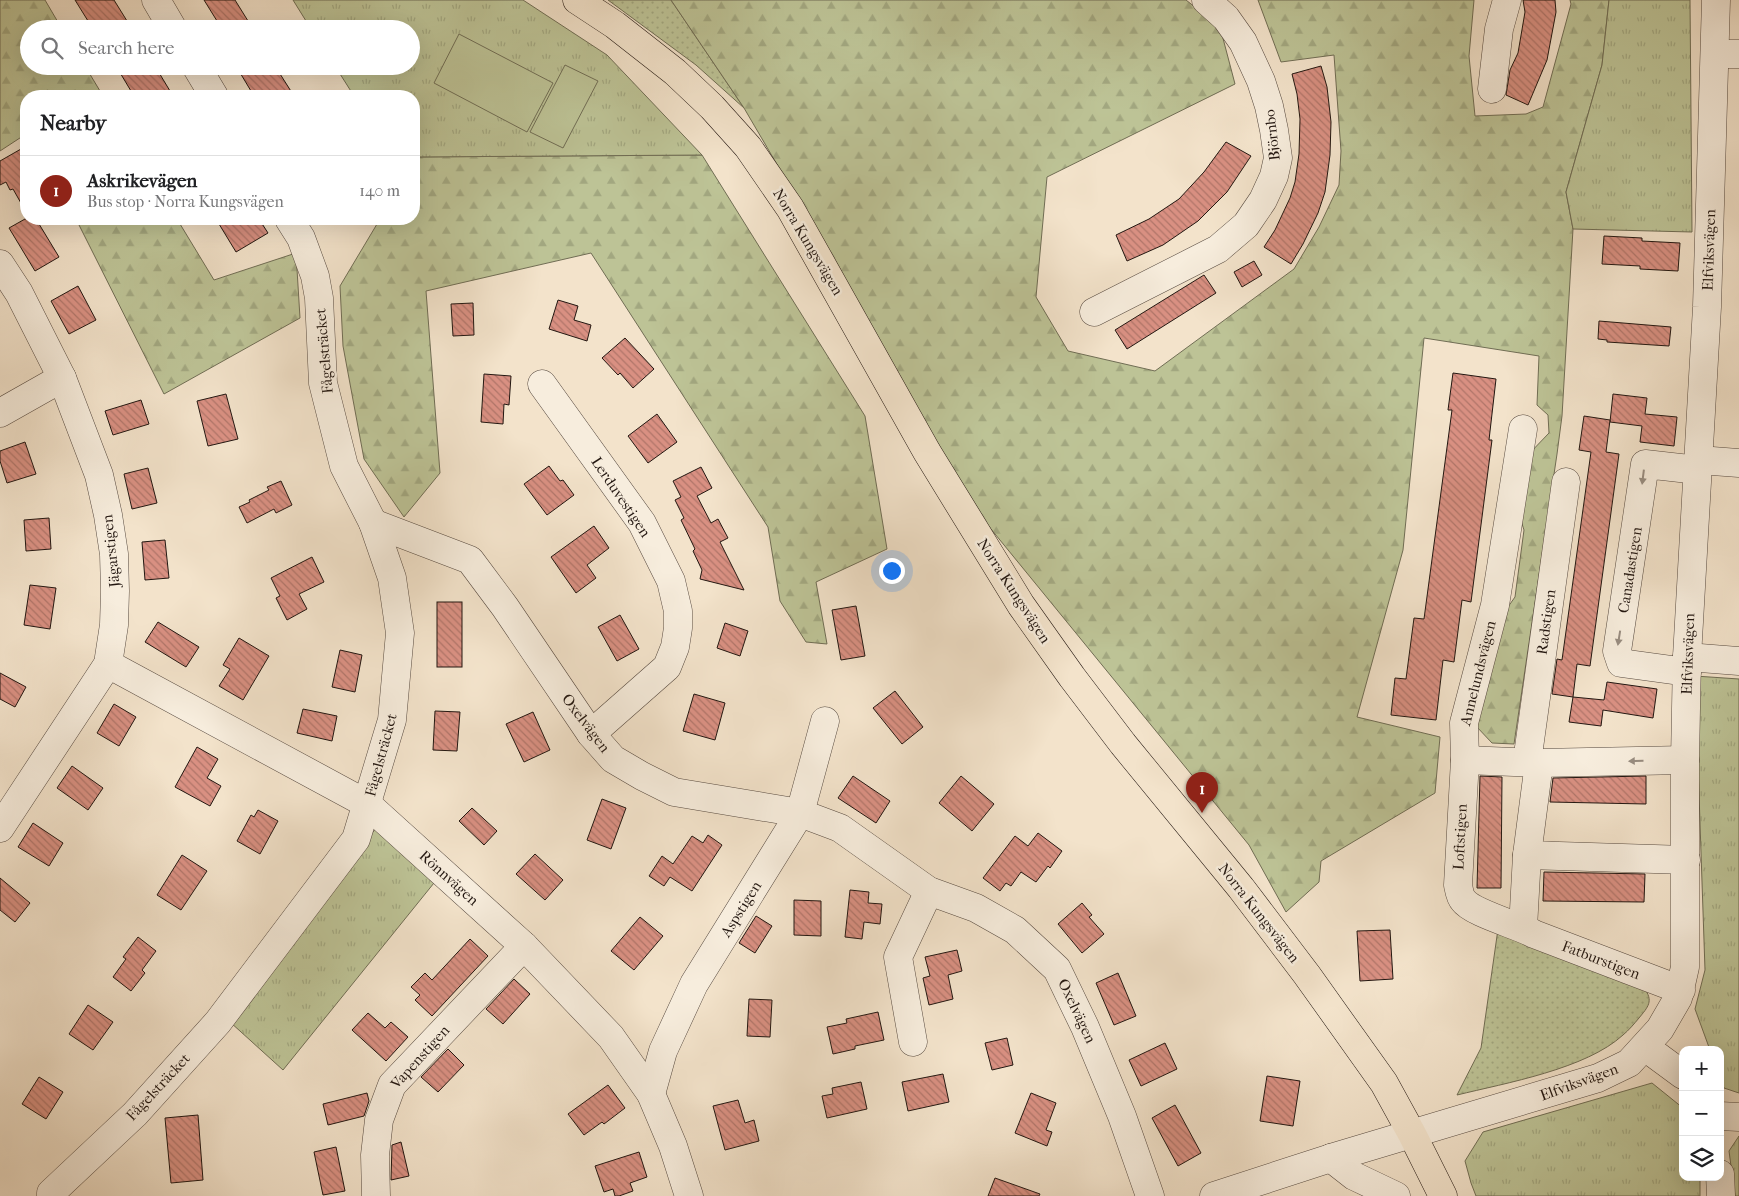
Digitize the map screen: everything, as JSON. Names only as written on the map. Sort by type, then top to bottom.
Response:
[{"type":"main road","name":"Norra Kungsvägen","points":[[577,0],[615,25],[675,72],[712,107],[748,147],[790,208],[927,452],[1021,605],[1123,744],[1241,888],[1307,975],[1384,1083],[1443,1196]]},
{"type":"street","name":"Björnbo","points":[[1094,312],[1218,249],[1246,225],[1263,200],[1274,176],[1278,158],[1269,106],[1261,81],[1243,42],[1226,18],[1206,0]]},
{"type":"street","points":[[1492,89],[1499,29],[1507,0]]},
{"type":"street","name":"Elfviksvägen","points":[[1214,1196],[1255,1189],[1331,1158],[1598,1078],[1629,1063],[1645,1047],[1660,1029],[1678,998],[1685,968],[1687,665],[1709,248],[1727,54],[1716,0]]},
{"type":"street","points":[[161,2],[169,20]]},
{"type":"street","points":[[201,75],[210,90]]},
{"type":"street","name":"Fågelsträcket","points":[[51,1196],[135,1114],[218,1022],[356,839],[392,720],[400,633],[392,578],[373,523],[344,466],[323,382],[319,298],[316,276],[301,238],[293,225]]},
{"type":"street","name":"Jägarstigen","points":[[0,264],[18,293],[62,378],[99,475],[114,554],[115,591],[114,625],[108,664],[0,828]]},
{"type":"street","points":[[0,413],[62,378]]},
{"type":"street","name":"Lerduvestigen","points":[[542,384],[642,523],[671,581],[678,610],[675,646],[668,667],[592,734]]},
{"type":"street","name":"Annelundsvägen","points":[[1465,760],[1464,723],[1495,605],[1523,429]]},
{"type":"street","name":"Canadastigen","points":[[1687,665],[1621,663],[1618,651],[1645,464],[1698,465]]},
{"type":"street","points":[[1698,465],[1739,464]]},
{"type":"street","name":"Radstigen","points":[[1533,762],[1566,482]]},
{"type":"street","name":"Oxelvägen","points":[[373,523],[470,560],[505,607],[592,734],[613,759],[674,792],[800,813],[840,828],[929,891],[976,908],[1015,930],[1057,969],[1085,1027],[1118,1107],[1150,1196]]},
{"type":"street","points":[[1687,665],[1739,661]]},
{"type":"street","name":"Rönnvägen","points":[[108,664],[367,804],[524,946],[611,1037],[651,1094],[673,1146],[689,1196]]},
{"type":"street","name":"Aspstigen","points":[[651,1094],[663,1051],[694,984],[800,813],[825,721]]},
{"type":"street","points":[[1465,760],[1533,762],[1685,760]]},
{"type":"street","name":"Loftstigen","points":[[1465,760],[1458,885],[1462,900],[1472,909]]},
{"type":"street","points":[[1523,928],[1533,762]]},
{"type":"street","points":[[1527,855],[1686,860]]},
{"type":"street","points":[[912,1042],[898,957],[929,891]]},
{"type":"street","name":"Fatburstigen","points":[[1472,909],[1681,990]]},
{"type":"street","name":"Vapenstigen","points":[[376,1196],[375,1155],[379,1120],[392,1085],[524,946]]},
{"type":"street","points":[[1645,1047],[1679,1072]]},
{"type":"street","points":[[1724,1116],[1739,1117]]},
{"type":"street","points":[[1331,1158],[1354,1176],[1396,1196]]},
{"type":"street","points":[[1720,1181],[1721,1196]]},
{"type":"green space","points":[[0,0],[45,0],[57,20],[20,20],[20,75],[90,75],[99,90],[20,90],[20,138],[0,151]]},
{"type":"green space","points":[[293,0],[523,0],[607,55],[702,155],[420,157],[420,90],[350,90],[341,75],[420,75],[420,20],[305,20]]},
{"type":"green space","points":[[608,0],[671,0],[744,108],[696,65]]},
{"type":"green space","points":[[671,0],[1186,0],[1220,27],[1235,84],[1047,177],[1036,297],[1068,351],[1155,371],[1294,269],[1319,227],[1339,185],[1341,151],[1334,55],[1281,62],[1258,0],[1474,0],[1469,56],[1475,116],[1526,114],[1543,107],[1571,4],[1570,0],[1609,0],[1602,65],[1566,192],[1573,229],[1562,416],[1514,744],[1492,743],[1476,726],[1503,614],[1515,597],[1524,530],[1517,508],[1526,457],[1549,433],[1548,415],[1537,405],[1539,356],[1424,338],[1403,550],[1357,717],[1440,737],[1435,793],[1321,861],[1319,882],[1286,912],[1249,845],[964,496],[813,226],[744,108]]},
{"type":"green space","points":[[1609,0],[1690,0],[1692,232],[1573,229],[1566,192],[1602,65]]},
{"type":"green space","points":[[459,34],[553,83],[527,132],[434,83]]},
{"type":"green space","points":[[565,65],[598,81],[563,148],[530,132]]},
{"type":"green space","points":[[702,155],[865,416],[887,549],[816,582],[827,644],[806,642],[780,601],[768,527],[591,253],[426,291],[440,473],[404,517],[364,459],[343,346],[340,286],[376,225],[420,225],[420,157]]},
{"type":"green space","points":[[79,225],[181,225],[214,280],[296,253],[300,318],[164,394]]},
{"type":"green space","points":[[1695,676],[1739,679],[1739,1093],[1724,1088],[1724,1046],[1709,1046],[1695,1009],[1705,970]]},
{"type":"green space","points":[[376,828],[438,878],[283,1070],[230,1022]]},
{"type":"green space","points":[[1498,929],[1644,988],[1649,997],[1649,1004],[1625,1033],[1607,1047],[1588,1057],[1567,1066],[1521,1080],[1457,1095],[1481,1048]]},
{"type":"green space","points":[[1652,1083],[1679,1105],[1679,1181],[1700,1181],[1700,1196],[1476,1196],[1465,1161],[1483,1132]]},
{"type":"green space","points":[[1739,1136],[1739,1196],[1735,1196],[1729,1151]]},
{"type":"building","points":[[75,0],[114,0],[126,20],[87,20]]},
{"type":"building","points":[[204,0],[235,0],[247,20],[216,20]]},
{"type":"building","points":[[1523,0],[1555,0],[1556,12],[1547,60],[1528,105],[1506,95],[1510,70],[1518,53],[1525,12]]},
{"type":"building","points":[[1321,66],[1327,87],[1331,122],[1330,155],[1325,192],[1318,213],[1291,264],[1264,247],[1275,230],[1290,198],[1295,182],[1299,154],[1300,119],[1292,74]]},
{"type":"building","points":[[121,75],[160,75],[169,90],[130,90]]},
{"type":"building","points":[[241,75],[281,75],[290,90],[250,90]]},
{"type":"building","points":[[1226,142],[1251,156],[1227,192],[1198,221],[1163,245],[1127,261],[1116,235],[1149,219],[1179,199],[1204,172]]},
{"type":"building","points":[[20,150],[20,201],[13,189],[10,190],[6,182],[0,185],[0,161]]},
{"type":"building","points":[[20,222],[20,225],[40,225],[59,257],[35,271],[9,228]]},
{"type":"building","points":[[220,225],[263,225],[268,233],[236,252]]},
{"type":"building","points":[[1604,236],[1680,243],[1678,271],[1602,264]]},
{"type":"building","points":[[1254,261],[1262,275],[1242,287],[1234,272]]},
{"type":"building","points":[[1204,275],[1216,293],[1127,349],[1115,330]]},
{"type":"building","points":[[78,286],[96,320],[69,334],[51,301]]},
{"type":"building","points":[[558,300],[578,306],[574,320],[591,325],[587,341],[549,329]]},
{"type":"building","points":[[473,303],[474,335],[453,336],[451,304]]},
{"type":"building","points":[[1599,321],[1671,327],[1669,346],[1607,342],[1607,340],[1598,339]]},
{"type":"building","points":[[625,338],[654,369],[633,388],[620,373],[618,375],[602,358]]},
{"type":"building","points":[[1453,373],[1496,379],[1489,440],[1492,440],[1471,602],[1462,600],[1454,662],[1443,660],[1436,720],[1391,715],[1395,678],[1406,679],[1414,618],[1424,619],[1452,410],[1448,410]]},
{"type":"building","points":[[484,374],[511,376],[509,405],[504,404],[503,424],[481,422]]},
{"type":"building","points":[[226,394],[238,439],[208,446],[197,401]]},
{"type":"building","points":[[1613,394],[1647,398],[1645,414],[1677,417],[1674,446],[1640,442],[1642,426],[1610,422]]},
{"type":"building","points":[[141,400],[149,424],[113,435],[105,411]]},
{"type":"building","points":[[657,414],[677,442],[648,463],[628,436]]},
{"type":"building","points":[[1584,416],[1610,420],[1606,452],[1619,454],[1590,666],[1577,664],[1573,697],[1552,694],[1557,659],[1562,660],[1591,452],[1579,450]]},
{"type":"building","points":[[25,442],[36,474],[7,483],[0,461],[0,451]]},
{"type":"building","points":[[549,466],[574,495],[547,515],[524,484]]},
{"type":"building","points":[[701,467],[712,488],[697,496],[711,523],[718,519],[728,538],[720,542],[744,590],[700,579],[702,570],[693,551],[695,549],[681,520],[684,518],[675,500],[681,497],[673,481]]},
{"type":"building","points":[[148,468],[157,503],[132,509],[124,474]]},
{"type":"building","points":[[281,481],[292,505],[276,513],[274,509],[247,523],[239,507],[269,490],[267,487]]},
{"type":"building","points":[[49,518],[51,549],[26,551],[24,520]]},
{"type":"building","points":[[594,526],[609,548],[587,565],[596,578],[576,593],[551,557]]},
{"type":"building","points":[[165,540],[169,578],[145,580],[142,542]]},
{"type":"building","points":[[312,557],[324,582],[299,594],[307,609],[287,620],[276,598],[280,596],[271,578]]},
{"type":"building","points":[[30,585],[56,588],[50,629],[24,625]]},
{"type":"building","points":[[437,602],[462,602],[462,667],[437,667]]},
{"type":"building","points":[[856,606],[865,656],[841,660],[832,610]]},
{"type":"building","points":[[620,615],[639,649],[617,661],[598,627]]},
{"type":"building","points":[[158,622],[199,647],[186,667],[145,642]]},
{"type":"building","points":[[725,623],[748,631],[740,656],[717,648]]},
{"type":"building","points":[[239,638],[269,656],[243,700],[219,686],[230,669],[223,665]]},
{"type":"building","points":[[340,650],[362,655],[355,692],[332,687]]},
{"type":"building","points":[[0,673],[26,687],[15,707],[0,699]]},
{"type":"building","points":[[1607,682],[1657,689],[1653,718],[1603,710],[1601,726],[1569,722],[1573,697],[1604,700]]},
{"type":"building","points":[[895,691],[923,727],[902,744],[873,708]]},
{"type":"building","points":[[694,694],[725,703],[715,740],[683,731]]},
{"type":"building","points":[[114,704],[136,717],[119,746],[97,733]]},
{"type":"building","points":[[303,709],[337,716],[332,741],[297,733]]},
{"type":"building","points":[[435,711],[460,712],[457,751],[433,750]]},
{"type":"building","points":[[533,712],[550,750],[524,762],[506,724]]},
{"type":"building","points":[[197,747],[218,759],[207,778],[221,786],[210,806],[175,787]]},
{"type":"building","points":[[72,766],[103,788],[88,810],[57,788]]},
{"type":"building","points":[[853,776],[890,801],[876,823],[838,798]]},
{"type":"building","points":[[961,776],[994,804],[972,831],[939,803]]},
{"type":"building","points":[[1480,776],[1502,777],[1501,888],[1477,888]]},
{"type":"building","points":[[1646,776],[1646,804],[1550,802],[1553,778]]},
{"type":"building","points":[[602,799],[626,808],[611,849],[587,840]]},
{"type":"building","points":[[472,808],[497,831],[484,845],[459,821]]},
{"type":"building","points":[[258,810],[278,821],[260,854],[237,841],[251,815],[254,817]]},
{"type":"building","points":[[33,823],[63,843],[49,866],[18,847]]},
{"type":"building","points":[[1038,833],[1062,851],[1050,868],[1048,866],[1036,882],[1021,872],[1011,886],[1006,883],[1000,891],[983,878],[1015,836],[1028,846]]},
{"type":"building","points":[[708,835],[722,845],[692,891],[670,877],[664,886],[649,876],[662,856],[673,864],[692,836],[703,843]]},
{"type":"building","points":[[535,854],[563,880],[545,900],[516,874]]},
{"type":"building","points":[[182,855],[207,871],[181,910],[157,895]]},
{"type":"building","points":[[1544,872],[1645,874],[1644,902],[1543,901]]},
{"type":"building","points":[[0,878],[30,903],[15,922],[0,910]]},
{"type":"building","points":[[850,890],[869,892],[868,903],[882,904],[880,924],[864,922],[862,939],[845,937]]},
{"type":"building","points":[[794,900],[821,901],[821,936],[794,935]]},
{"type":"building","points":[[1082,903],[1092,915],[1089,917],[1104,934],[1082,953],[1058,924]]},
{"type":"building","points":[[756,916],[772,926],[755,953],[739,943]]},
{"type":"building","points":[[640,917],[663,936],[634,970],[611,951]]},
{"type":"building","points":[[1390,930],[1393,979],[1360,981],[1357,931]]},
{"type":"building","points":[[138,937],[156,951],[142,970],[145,973],[131,991],[113,977],[126,959],[123,957]]},
{"type":"building","points":[[470,939],[488,956],[432,1016],[415,1000],[420,995],[411,987],[425,973],[432,980]]},
{"type":"building","points":[[957,950],[962,971],[948,975],[953,999],[929,1005],[923,978],[930,976],[925,957]]},
{"type":"building","points":[[1118,973],[1136,1016],[1114,1025],[1096,983]]},
{"type":"building","points":[[514,979],[530,994],[503,1024],[486,1009]]},
{"type":"building","points":[[749,999],[772,1000],[770,1037],[747,1036]]},
{"type":"building","points":[[88,1005],[113,1022],[93,1050],[69,1034]]},
{"type":"building","points":[[878,1012],[884,1040],[855,1046],[855,1049],[833,1054],[827,1027],[847,1023],[846,1019]]},
{"type":"building","points":[[368,1013],[385,1028],[391,1022],[408,1037],[386,1061],[352,1030]]},
{"type":"building","points":[[1007,1038],[1013,1065],[992,1070],[985,1043]]},
{"type":"building","points":[[1165,1043],[1177,1069],[1141,1086],[1129,1060]]},
{"type":"building","points":[[448,1049],[464,1065],[438,1092],[421,1077]]},
{"type":"building","points":[[943,1074],[949,1102],[908,1111],[902,1082]]},
{"type":"building","points":[[1267,1076],[1300,1081],[1293,1126],[1260,1121]]},
{"type":"building","points":[[39,1077],[63,1092],[46,1119],[22,1104]]},
{"type":"building","points":[[861,1082],[867,1109],[827,1118],[822,1096],[833,1094],[832,1088]]},
{"type":"building","points":[[608,1085],[625,1108],[604,1124],[602,1122],[584,1135],[568,1114]]},
{"type":"building","points":[[367,1093],[369,1101],[364,1116],[328,1125],[323,1104]]},
{"type":"building","points":[[1031,1093],[1056,1103],[1046,1130],[1052,1132],[1047,1146],[1015,1133]]},
{"type":"building","points":[[738,1100],[745,1123],[754,1120],[759,1141],[725,1150],[713,1106]]},
{"type":"building","points":[[1175,1105],[1201,1153],[1178,1166],[1152,1118]]},
{"type":"building","points":[[198,1115],[203,1180],[171,1183],[165,1118]]},
{"type":"building","points":[[401,1142],[409,1176],[391,1180],[392,1145]]},
{"type":"building","points":[[336,1147],[345,1191],[323,1195],[314,1152]]},
{"type":"building","points":[[639,1152],[647,1177],[630,1183],[633,1191],[619,1196],[615,1196],[613,1189],[604,1192],[595,1166]]},
{"type":"building","points":[[995,1178],[1040,1194],[1039,1196],[988,1196]]},
{"type":"place","name":"Askrikevägen","points":[[1202,813]]}]
